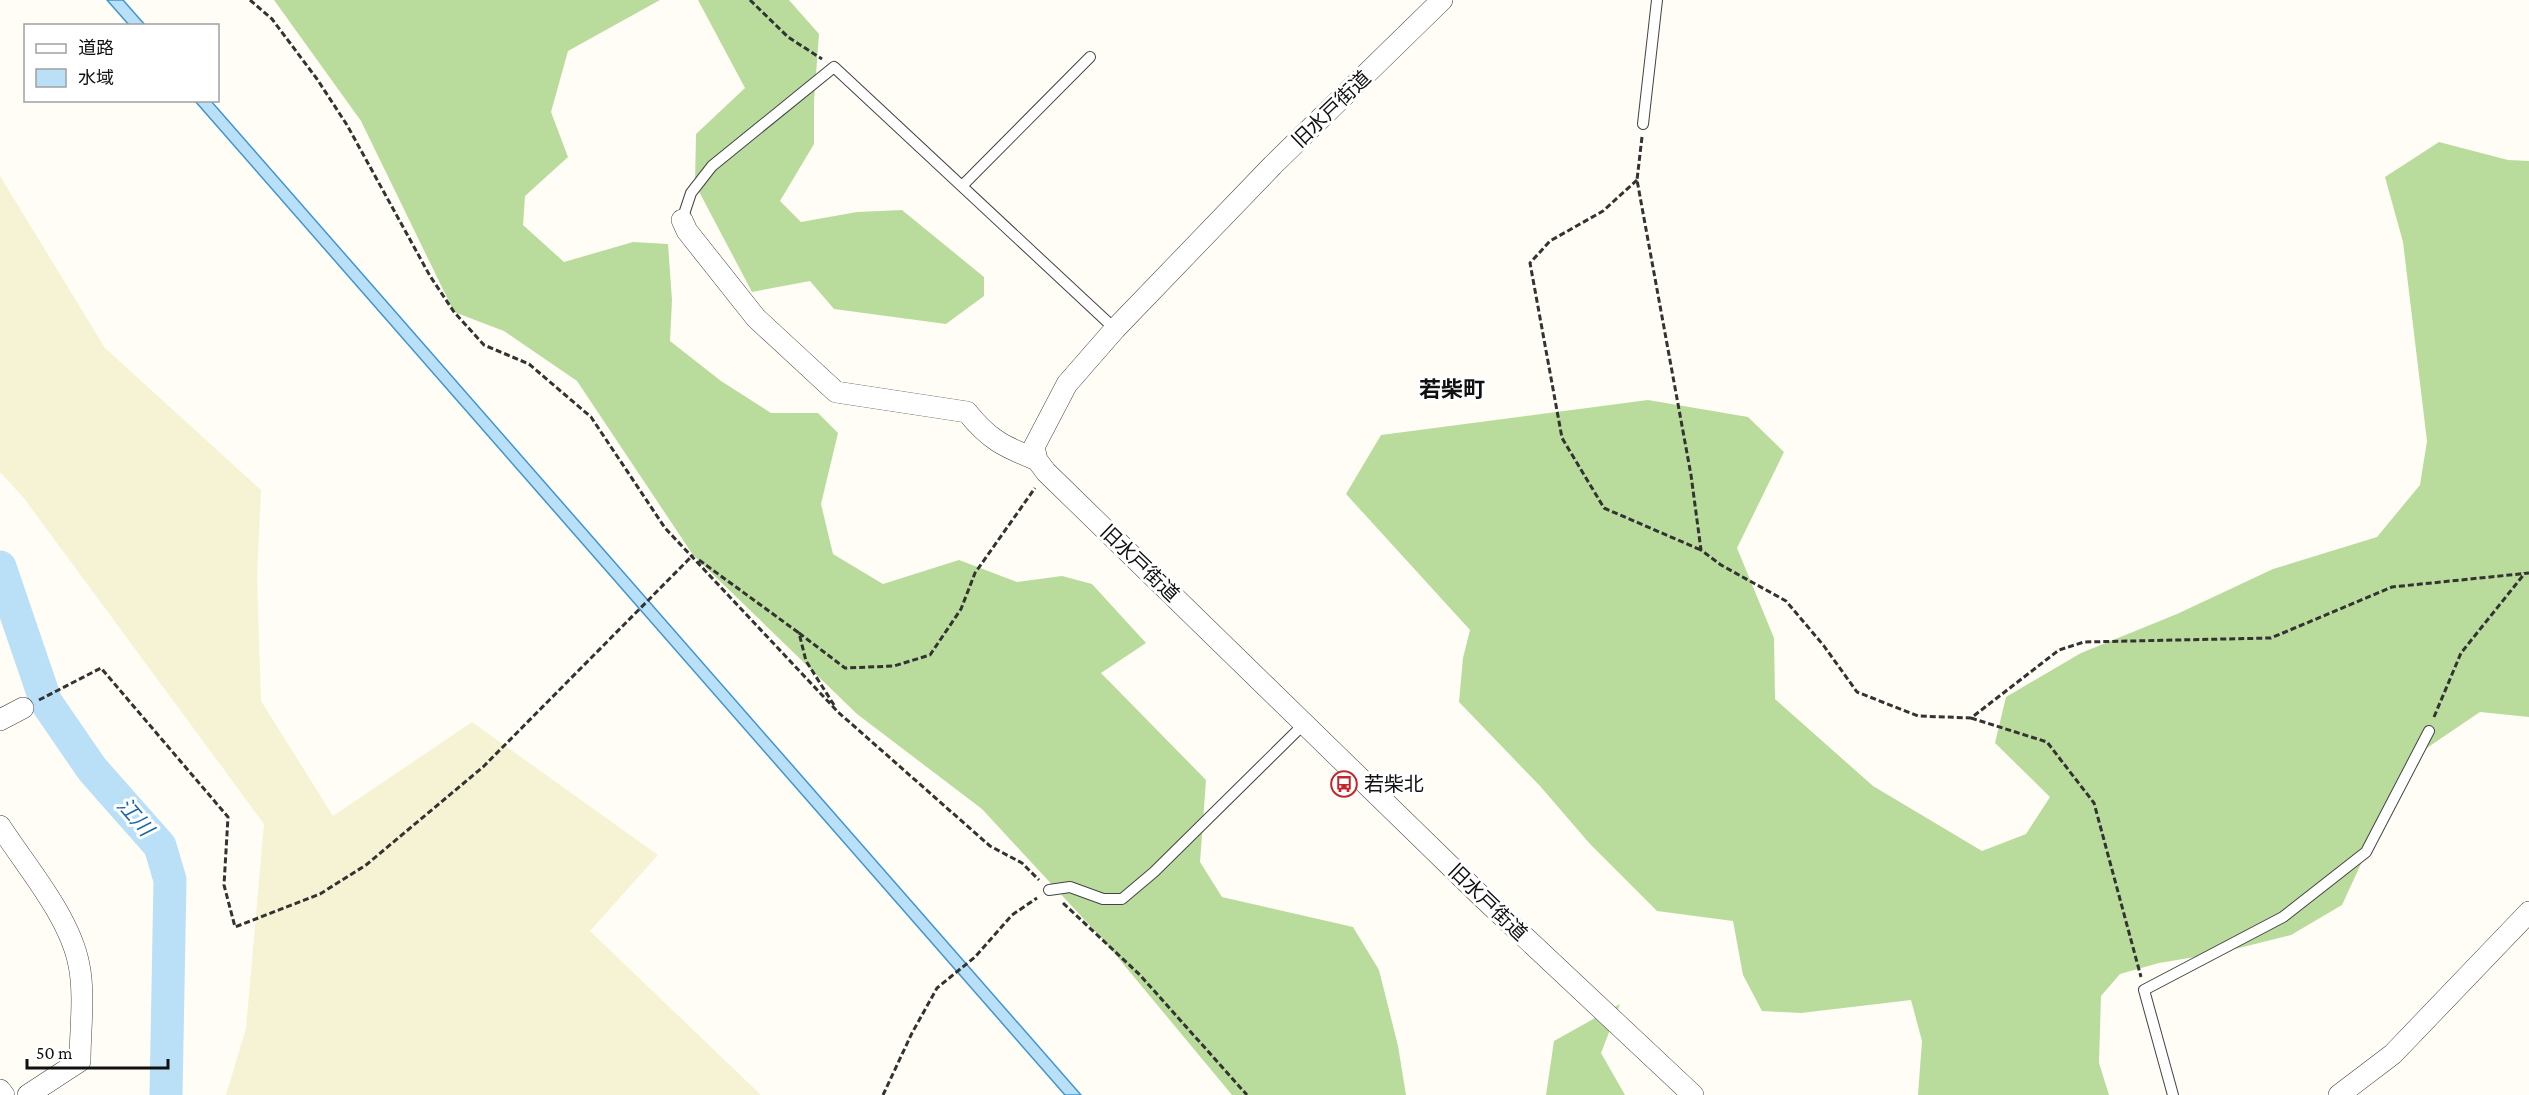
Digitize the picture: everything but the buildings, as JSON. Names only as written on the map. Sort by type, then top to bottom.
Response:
[{"type":"street","name":"旧水戸街道","points":[[1442,0],[1273,165],[1115,329],[1067,384],[1034,447],[1042,466],[1482,897],[1693,1095]]},
{"type":"street","points":[[682,220],[687,231],[756,318],[836,392],[967,412],[981,430],[999,445],[1042,466]]},
{"type":"street","points":[[0,720],[23,708]]},
{"type":"street","points":[[0,826],[59,916],[71,940],[79,966],[80,1061],[28,1095]]},
{"type":"street","points":[[2339,1095],[2393,1054],[2529,912]]},
{"type":"street","points":[[0,1090],[4,1095]]},
{"type":"lane","points":[[1643,124],[1657,0]]},
{"type":"lane","points":[[962,186],[1090,57]]},
{"type":"lane","points":[[682,220],[691,193],[712,166],[834,67],[1115,329]]},
{"type":"lane","points":[[1048,890],[1070,886],[1103,899],[1122,899],[1154,873],[1305,723]]},
{"type":"lane","points":[[2173,1095],[2144,990],[2283,917],[2366,852],[2429,730]]},
{"type":"path","points":[[250,0],[272,19],[317,79],[347,125],[430,276],[454,312],[484,345],[529,364],[591,417],[665,528],[693,555],[838,712],[990,846],[1022,863],[1140,975],[1247,1095]]},
{"type":"path","points":[[750,0],[788,37],[834,67]]},
{"type":"path","points":[[1643,124],[1637,180],[1691,475],[1701,550]]},
{"type":"path","points":[[1637,180],[1603,211],[1550,241],[1530,263],[1562,438],[1604,508],[1701,550],[1721,565],[1786,601],[1829,652],[1857,692],[1918,717],[1971,718],[2047,742],[2094,803],[2144,990]]},
{"type":"path","points":[[693,555],[845,668],[894,666],[930,655],[961,609],[975,573],[1042,466]]},
{"type":"path","points":[[23,708],[101,668],[228,817],[224,885],[235,927],[320,894],[366,865],[483,767],[693,555]]},
{"type":"path","points":[[1971,718],[2059,650],[2084,642],[2271,638],[2392,587],[2527,573]]},
{"type":"path","points":[[2429,730],[2461,652],[2527,573]]},
{"type":"path","points":[[799,633],[806,661],[838,712]]},
{"type":"path","points":[[883,1095],[912,1033],[937,988],[971,960],[1012,915],[1048,890]]},
{"type":"shaded area","points":[[0,176],[105,348],[261,490],[257,577],[261,701],[333,816],[472,722],[658,855],[590,931],[761,1095],[226,1095],[246,1028],[264,824],[23,497],[0,472]]},
{"type":"green space","points":[[274,0],[660,0],[568,51],[551,112],[568,157],[525,196],[523,225],[564,262],[633,242],[668,244],[672,300],[670,341],[721,381],[771,413],[818,413],[838,433],[821,504],[833,554],[883,584],[959,560],[1017,582],[1062,576],[1092,584],[1146,643],[1101,673],[1206,780],[1200,862],[1222,897],[1353,927],[1379,970],[1398,1046],[1406,1095],[1232,1095],[1105,942],[982,809],[857,714],[693,555],[577,381],[504,331],[454,312],[361,121]]},
{"type":"green space","points":[[698,0],[789,0],[819,34],[814,101],[814,144],[780,201],[801,222],[857,212],[902,210],[984,277],[984,296],[946,324],[834,309],[810,281],[752,292],[695,184],[696,134],[745,88]]},
{"type":"green space","points":[[2439,142],[2508,160],[2529,161],[2529,717],[2480,712],[2409,760],[2342,905],[2291,935],[2219,953],[2159,963],[2120,974],[2101,996],[2099,1063],[2109,1095],[1918,1095],[1922,1041],[1911,1000],[1801,1013],[1762,1011],[1743,975],[1733,921],[1657,911],[1590,844],[1540,786],[1459,702],[1463,658],[1470,630],[1346,494],[1381,435],[1648,400],[1748,417],[1784,452],[1737,548],[1774,638],[1775,699],[1873,786],[1982,851],[2026,834],[2050,797],[1995,743],[2006,697],[2081,653],[2177,614],[2273,569],[2377,537],[2420,485],[2427,441],[2403,242],[2385,177]]},
{"type":"green space","points":[[1620,1004],[1601,1053],[1625,1095],[1546,1095],[1554,1041]]},
{"type":"water","points":[[107,0],[123,0],[144,24],[128,24]]},
{"type":"water","points":[[196,102],[212,102],[1081,1095],[1065,1095]]},
{"type":"waterway","name":"江川","points":[[0,567],[46,702],[92,769],[160,846],[170,880],[166,1095]]},
{"type":"place","name":"若柴北","points":[[1344,784]]},
{"type":"district","name":"若柴町","points":[[1452,389]]}]
